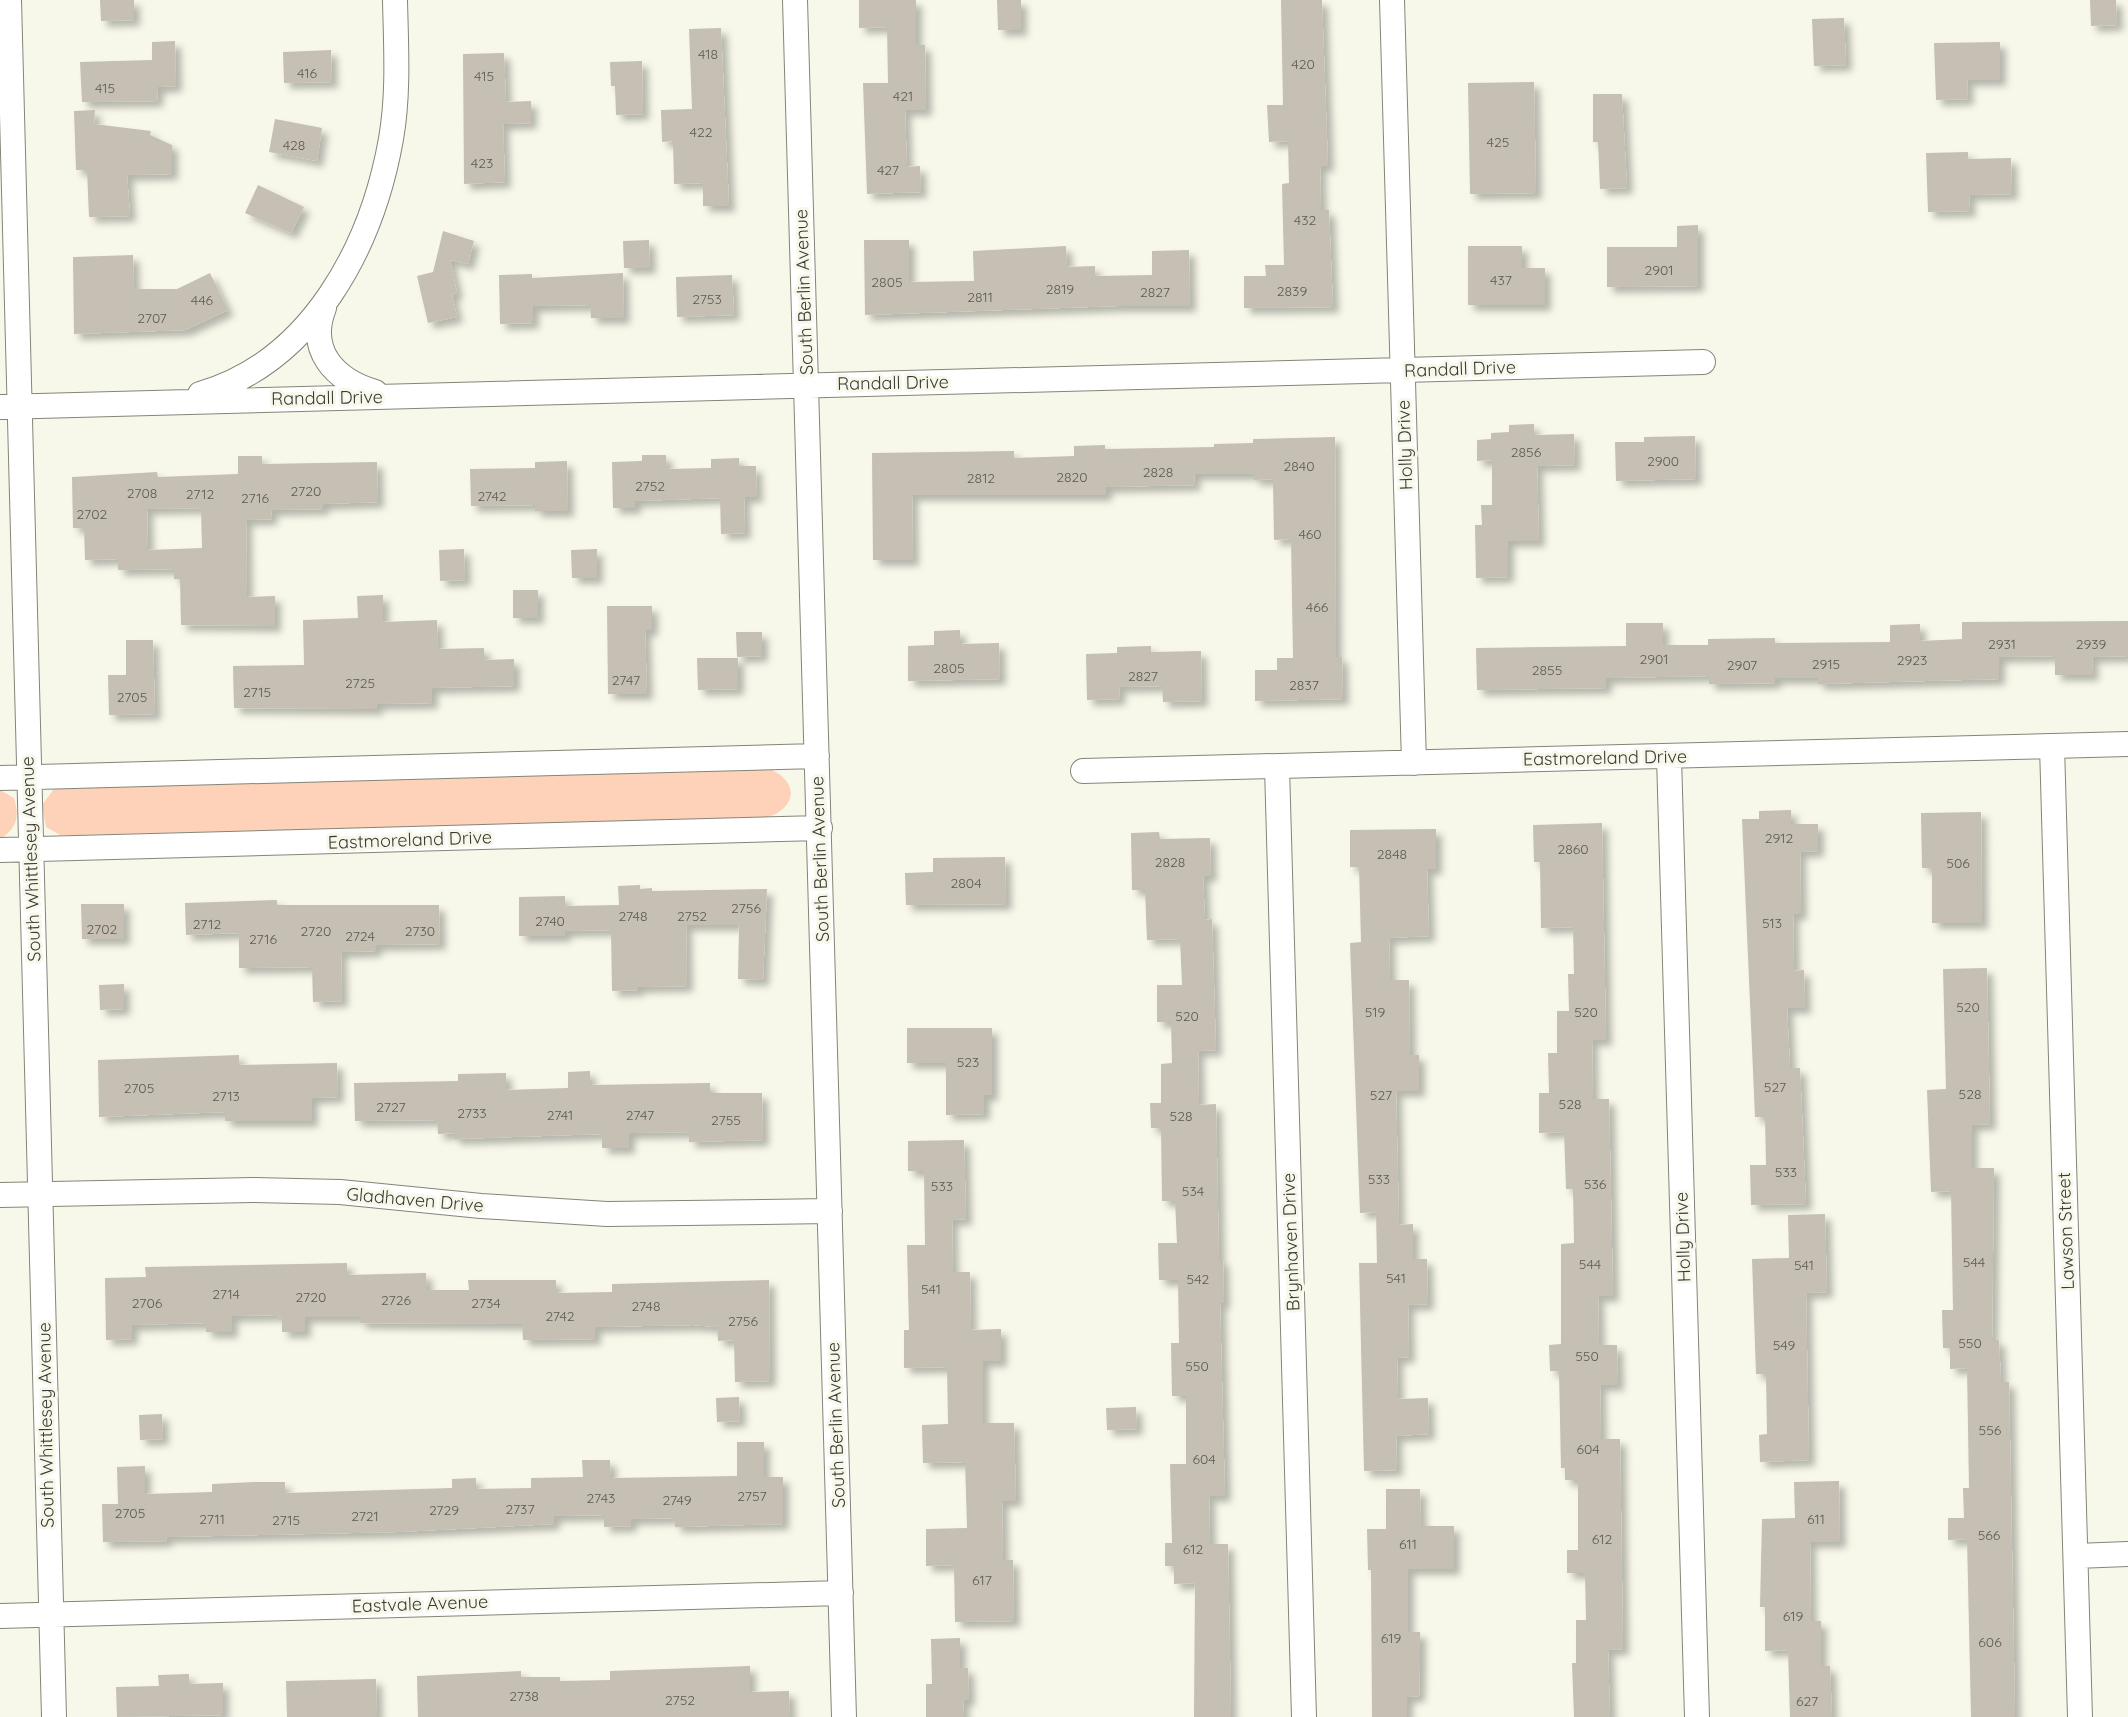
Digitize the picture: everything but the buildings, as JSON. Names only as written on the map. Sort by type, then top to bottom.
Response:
[{"type":"street","name":"South Whittlesey Avenue","points":[[9,0],[9,407],[31,848],[54,1717]]},
{"type":"street","points":[[168,402],[220,387],[260,367],[304,332],[328,297],[364,230],[383,176],[396,99],[395,0]]},
{"type":"street","name":"South Berlin Avenue","points":[[795,0],[844,1717]]},
{"type":"street","name":"Holly Drive","points":[[1392,0],[1414,763]]},
{"type":"street","points":[[328,297],[319,334],[330,366],[347,381],[388,397]]},
{"type":"street","name":"Randall Drive","points":[[9,407],[1703,362]]},
{"type":"street","name":"Eastmoreland Drive","points":[[1083,771],[2128,744]]},
{"type":"street","name":"Lawson Street","points":[[2052,746],[2080,1717]]},
{"type":"street","points":[[0,778],[817,756]]},
{"type":"street","name":"Holly Drive","points":[[1669,757],[1697,1717]]},
{"type":"street","name":"Brynhaven Drive","points":[[1277,767],[1304,1717]]},
{"type":"street","name":"Eastmoreland Drive","points":[[0,850],[820,828]]},
{"type":"street","name":"Gladhaven Drive","points":[[0,1195],[218,1190],[340,1192],[481,1206],[635,1214],[830,1210]]},
{"type":"street","points":[[2076,1556],[2128,1554]]},
{"type":"street","name":"Eastvale Avenue","points":[[0,1616],[841,1593]]},
{"type":"shaded area","points":[[767,768],[785,780],[791,794],[784,808],[765,818],[60,835],[46,827],[42,805],[54,789]]},
{"type":"shaded area","points":[[0,790],[14,798],[16,809],[16,820],[12,829],[3,837],[0,837]]}]
